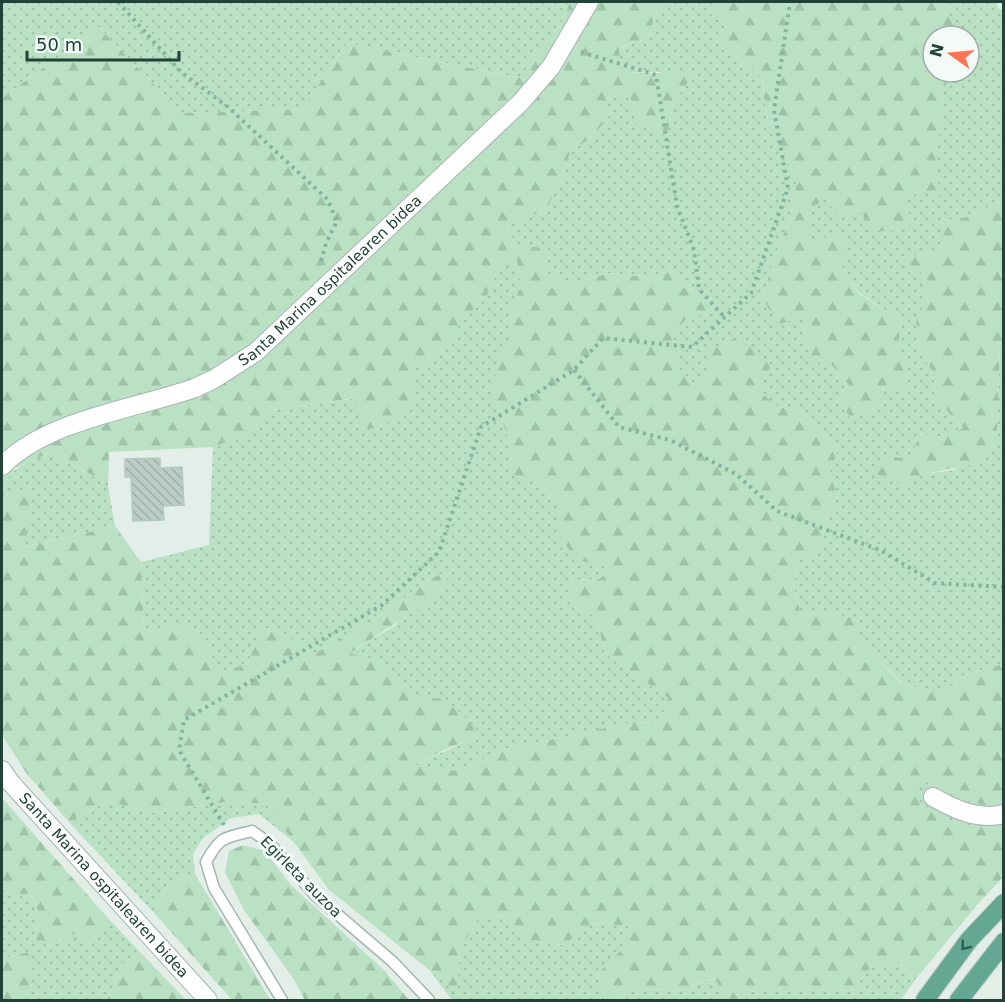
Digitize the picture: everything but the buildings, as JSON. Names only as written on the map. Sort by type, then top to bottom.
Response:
[{"type":"main road","points":[[925,1000],[969,940],[1004,903]]},
{"type":"main road","points":[[959,1000],[1004,942]]},
{"type":"street","name":"Santa Marina ospitalearen bidea","points":[[2,466],[23,447],[63,428],[195,388],[214,380],[256,352],[520,102],[551,67],[589,2]]},
{"type":"street","name":"Santa Marina ospitalearen bidea","points":[[2,770],[11,783],[208,1000]]},
{"type":"street","points":[[933,797],[961,812],[996,816],[1004,814]]},
{"type":"lane","name":"Egirleta auzoa","points":[[231,836],[252,831],[270,843],[315,896],[393,962],[429,1000]]},
{"type":"lane","points":[[231,836],[216,843],[206,862],[214,888],[282,1000]]},
{"type":"path","points":[[118,2],[181,72],[228,107],[327,199],[337,221],[326,243],[320,266]]},
{"type":"path","points":[[231,836],[179,750],[184,720],[382,605],[439,552],[482,427],[574,370],[603,338],[692,347],[751,293],[788,188],[774,110],[790,2]]},
{"type":"path","points":[[563,46],[656,75],[677,206],[694,250],[699,289],[724,317]]},
{"type":"path","points":[[574,370],[619,427],[669,440],[736,474],[777,511],[882,551],[934,583],[1004,587]]},
{"type":"green space","points":[[2,2],[570,2],[561,23],[520,78],[347,43],[302,109],[181,113],[99,27],[2,98]]},
{"type":"green space","points":[[570,2],[666,2],[657,10],[648,38],[619,48],[622,72],[693,74],[673,105],[667,137],[635,124],[630,94],[605,98],[610,115],[592,137],[570,152],[562,178],[546,210],[508,225],[515,245],[543,248],[546,272],[569,284],[609,273],[644,277],[674,271],[686,290],[710,293],[712,312],[688,318],[673,331],[678,368],[694,384],[707,373],[710,350],[733,339],[754,347],[771,366],[758,391],[779,407],[804,412],[819,431],[839,447],[830,472],[837,496],[828,514],[821,549],[800,559],[793,584],[801,615],[822,613],[853,617],[863,645],[901,683],[937,694],[962,676],[1003,664],[1003,802],[985,806],[955,796],[929,781],[915,790],[921,804],[953,823],[991,828],[1003,826],[1003,877],[915,980],[900,963],[871,967],[852,991],[762,987],[735,1000],[724,1000],[716,977],[679,991],[636,988],[615,1000],[606,1000],[597,975],[621,950],[629,926],[593,923],[563,945],[531,940],[503,915],[478,918],[460,951],[457,992],[329,890],[266,804],[231,801],[154,813],[107,801],[69,822],[27,774],[2,735],[2,497],[14,488],[33,492],[25,547],[115,526],[141,562],[144,631],[182,623],[205,643],[221,674],[248,662],[261,631],[282,632],[312,655],[368,624],[429,580],[452,568],[441,594],[350,653],[382,663],[419,697],[445,699],[481,735],[415,765],[455,771],[507,749],[633,722],[660,723],[668,698],[606,654],[595,616],[563,602],[573,580],[599,579],[613,569],[576,559],[557,533],[557,502],[541,481],[512,475],[509,440],[493,394],[498,349],[513,335],[509,307],[521,288],[517,260],[498,271],[487,295],[462,321],[439,354],[414,369],[413,409],[377,429],[361,427],[355,398],[272,410],[246,435],[213,447],[109,452],[108,486],[85,471],[49,453],[15,468],[2,488],[2,98],[99,27],[181,113],[302,109],[347,43],[519,78],[561,23]]},
{"type":"green space","points":[[666,2],[714,2],[711,14],[725,23],[721,48],[748,64],[762,78],[767,122],[797,181],[790,219],[774,257],[763,300],[806,316],[805,341],[831,364],[849,385],[838,396],[851,420],[876,408],[884,387],[905,389],[908,369],[898,352],[901,320],[859,293],[842,267],[811,248],[811,212],[823,196],[906,199],[922,190],[939,195],[934,146],[944,123],[942,95],[947,84],[981,84],[981,24],[952,24],[946,10],[952,2],[996,2],[999,9],[1004,9],[1003,202],[997,202],[969,217],[943,220],[940,251],[902,257],[923,275],[928,300],[916,319],[919,349],[932,371],[938,401],[963,428],[943,437],[921,434],[903,485],[925,474],[954,470],[997,437],[1000,342],[1003,341],[1003,664],[962,676],[937,694],[902,683],[863,645],[852,617],[822,613],[801,615],[793,584],[800,559],[821,549],[828,514],[837,496],[830,472],[839,447],[819,431],[804,412],[779,407],[757,391],[707,374],[694,384],[678,368],[672,331],[688,318],[711,312],[710,293],[686,290],[673,271],[644,277],[609,273],[569,284],[546,272],[515,245],[508,225],[546,210],[562,178],[570,152],[592,137],[604,98],[630,94],[667,137],[673,105],[660,72],[621,72],[619,48],[648,38],[657,10]]},
{"type":"green space","points":[[714,2],[952,2],[946,10],[952,24],[921,24],[921,84],[947,84],[942,95],[944,123],[934,146],[940,196],[922,190],[906,199],[911,225],[889,232],[863,229],[864,213],[838,215],[823,197],[811,212],[811,247],[831,233],[847,238],[842,267],[859,294],[901,320],[898,352],[908,369],[905,390],[884,387],[876,408],[851,420],[838,396],[849,385],[831,364],[813,362],[805,341],[806,317],[778,324],[763,299],[774,257],[790,219],[797,181],[767,122],[762,78],[748,64],[721,48],[725,23],[711,14]]},
{"type":"green space","points":[[997,202],[1004,202],[1004,341],[1000,343],[997,437],[983,462],[925,474],[903,485],[876,474],[886,457],[909,458],[921,434],[943,437],[963,428],[938,401],[932,371],[919,349],[916,319],[928,300],[923,275],[901,257],[940,251],[942,220],[969,217]]},
{"type":"green space","points":[[517,259],[521,288],[509,307],[513,335],[493,394],[509,440],[512,475],[541,481],[557,502],[557,533],[614,569],[599,579],[573,580],[563,602],[595,616],[606,654],[668,698],[660,723],[633,722],[507,749],[455,771],[414,765],[480,735],[445,699],[419,697],[382,663],[350,653],[396,625],[429,580],[368,624],[312,656],[282,632],[261,631],[248,662],[221,674],[205,643],[144,631],[141,562],[209,545],[213,447],[246,435],[272,410],[356,398],[361,427],[414,369],[439,354],[462,321],[487,295],[498,271]]},
{"type":"green space","points":[[49,453],[85,471],[108,486],[115,526],[24,547],[14,488],[2,497],[3,488],[6,480],[18,468]]},
{"type":"green space","points":[[929,781],[955,796],[985,806],[1003,802],[1003,826],[991,828],[953,823],[921,804],[914,790]]},
{"type":"green space","points":[[2,798],[108,918],[90,944],[74,934],[49,946],[34,939],[38,911],[31,894],[7,894],[2,888]]},
{"type":"green space","points":[[107,801],[154,813],[231,801],[266,804],[295,843],[259,814],[231,818],[202,839],[193,854],[195,874],[168,887],[154,913],[69,822]]},
{"type":"green space","points":[[243,845],[265,851],[291,885],[384,970],[409,1000],[305,1000],[293,978],[244,910],[225,872],[229,851]]},
{"type":"green space","points":[[195,874],[270,1000],[232,1000],[154,913],[168,887]]},
{"type":"green space","points":[[2,888],[7,894],[30,893],[38,911],[34,939],[49,946],[74,934],[90,944],[108,918],[140,952],[122,964],[107,1000],[21,1000],[28,952],[2,959]]},
{"type":"green space","points":[[503,915],[531,940],[562,945],[593,923],[629,926],[621,950],[597,975],[606,1000],[452,1000],[430,971],[457,991],[460,951],[478,918]]},
{"type":"green space","points":[[28,952],[34,976],[21,1000],[2,1000],[2,959]]},
{"type":"green space","points":[[140,952],[186,1000],[107,1000],[122,964]]},
{"type":"green space","points":[[900,963],[915,980],[901,1000],[735,1000],[762,987],[852,991],[871,967]]},
{"type":"green space","points":[[717,977],[724,1000],[615,1000],[636,988],[679,991]]}]
